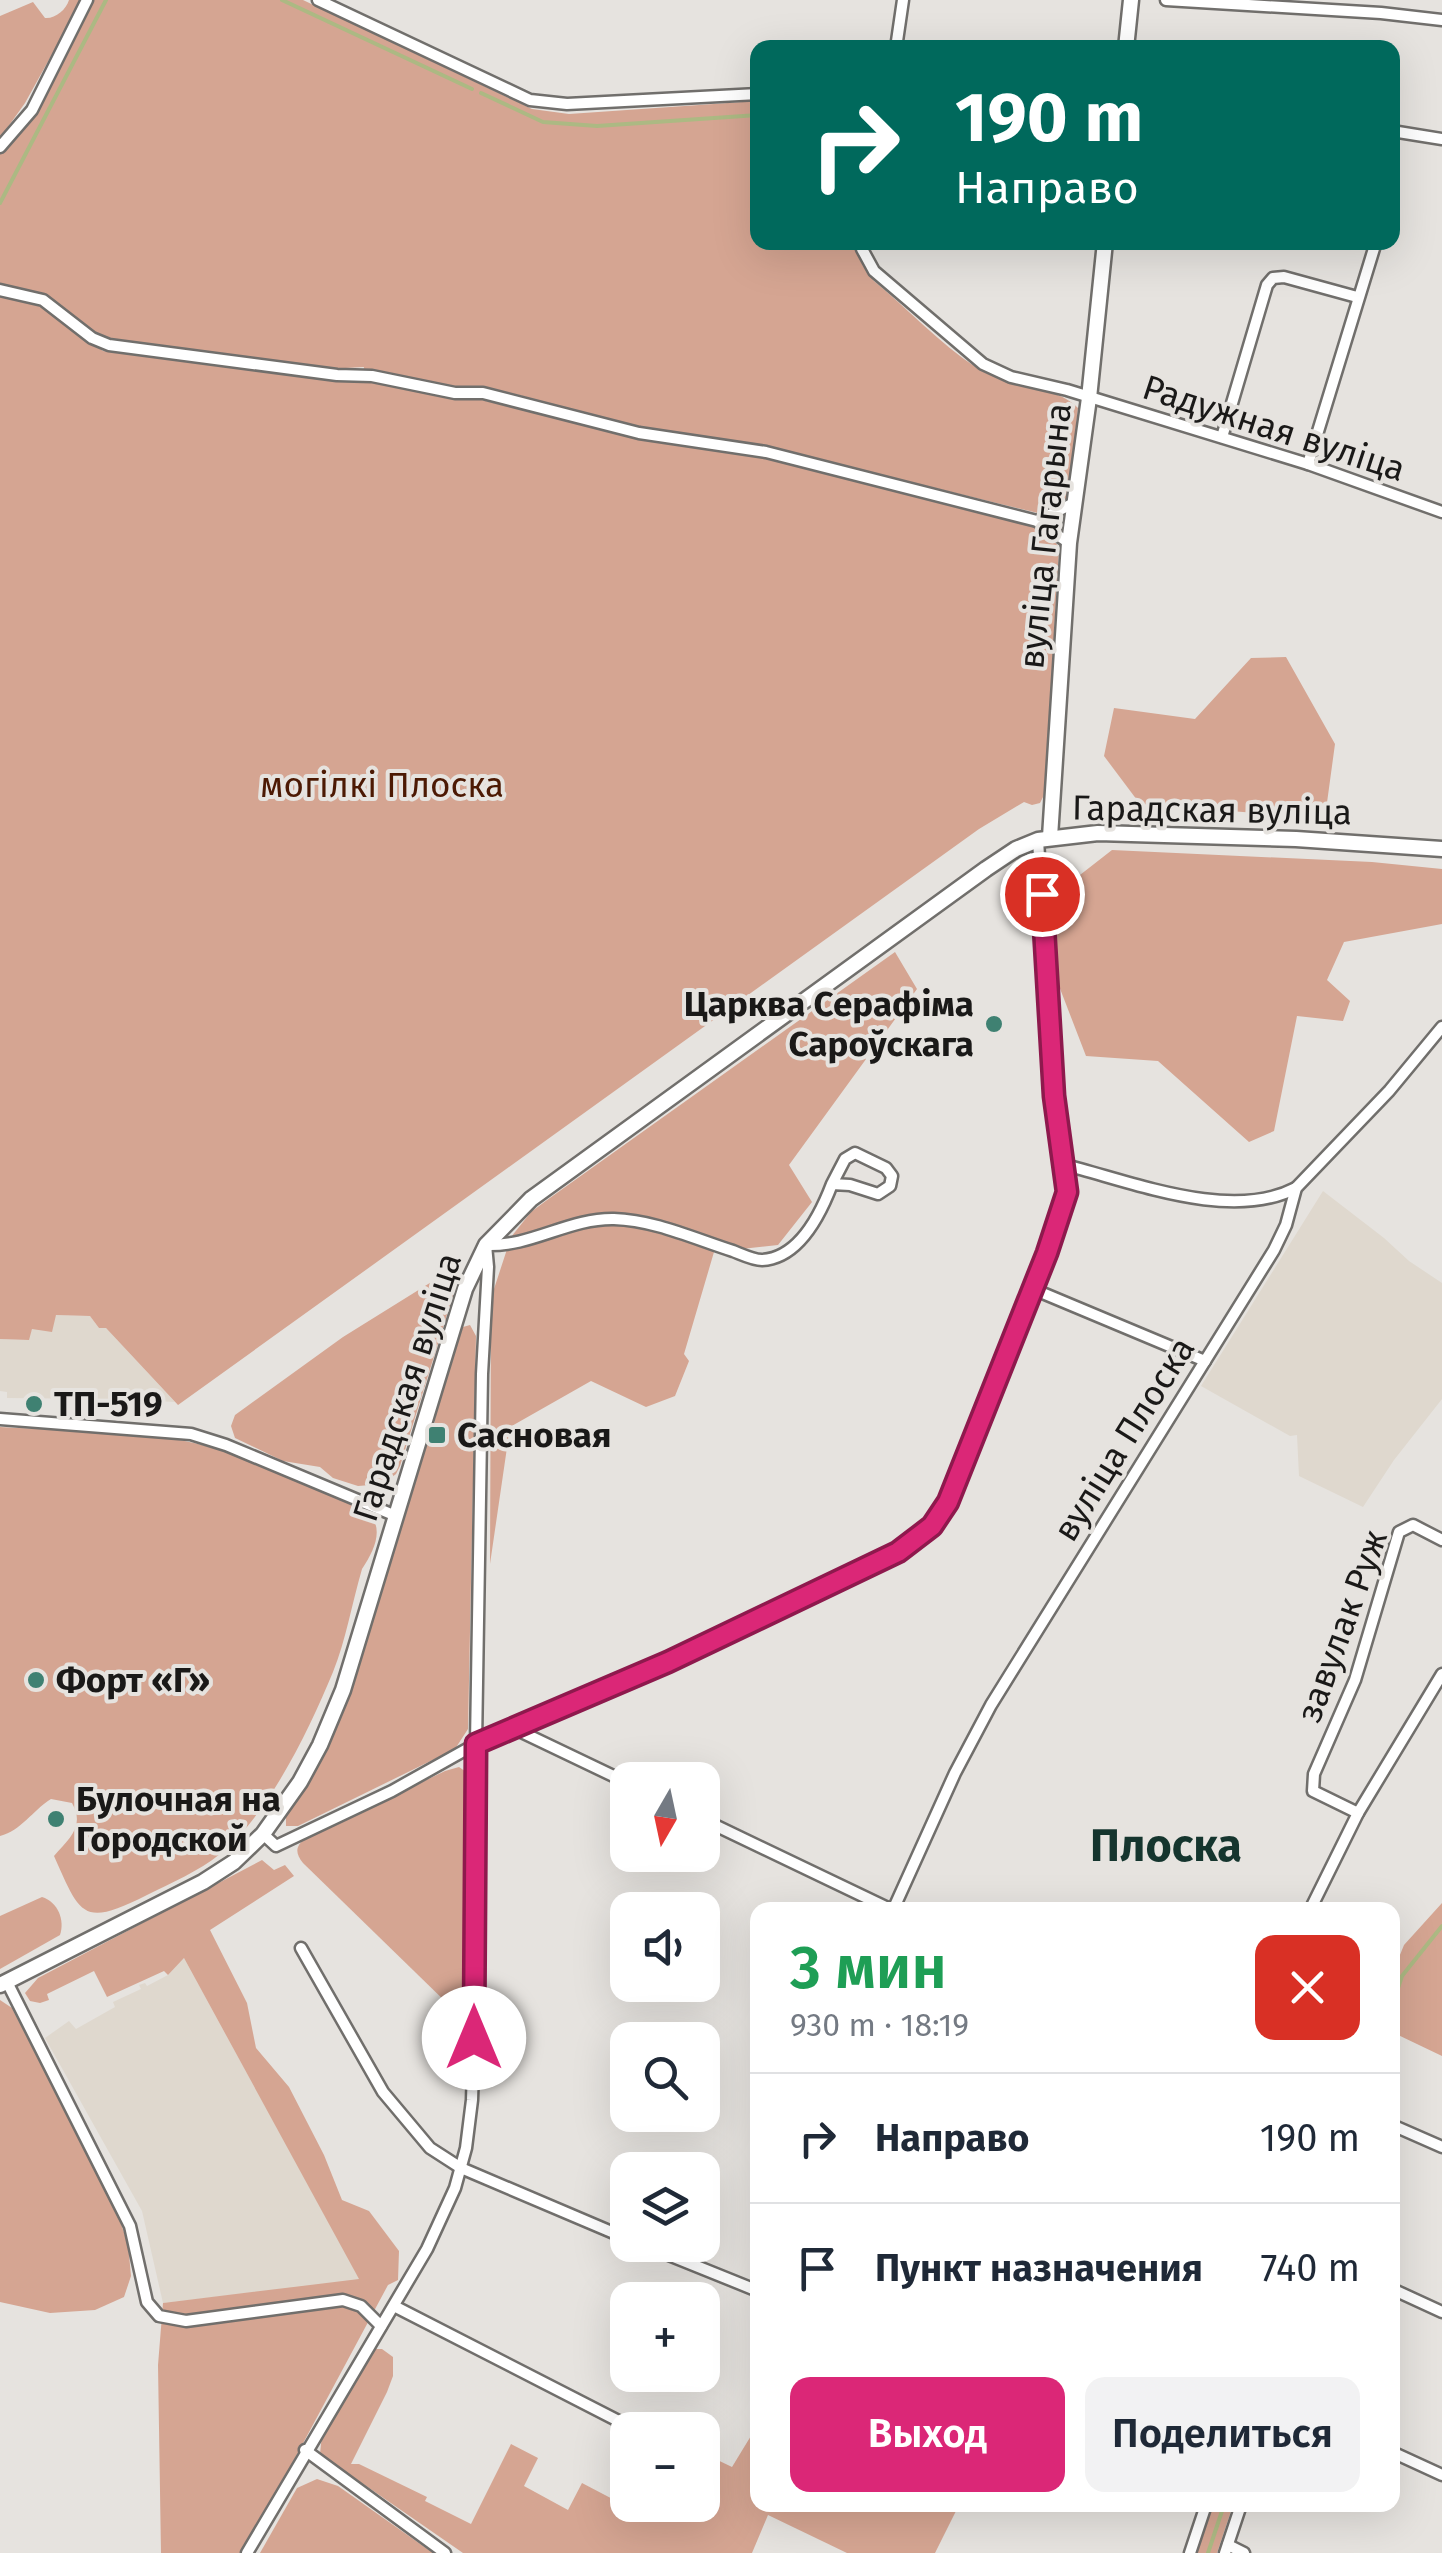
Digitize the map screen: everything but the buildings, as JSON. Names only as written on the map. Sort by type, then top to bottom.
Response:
[{"type":"main road","points":[[1127,40],[1131,0]]},
{"type":"main road","name":"вуліца Гагарына","points":[[1044,838],[1068,542],[1089,398],[1104,250]]},
{"type":"main road","name":"Гарадская вуліца","points":[[4,1983],[203,1882],[234,1862],[263,1834],[300,1782],[332,1719],[456,1313],[486,1245],[532,1198],[994,863],[1044,838],[1118,834],[1442,849]]},
{"type":"street","points":[[0,147],[32,110],[87,0]]},
{"type":"street","points":[[318,0],[530,100],[568,104],[750,94]]},
{"type":"street","points":[[897,40],[903,0]]},
{"type":"street","points":[[1166,0],[1442,20]]},
{"type":"street","points":[[1400,132],[1442,138]]},
{"type":"street","name":"Радужная вуліца","points":[[862,250],[874,271],[983,364],[1011,377],[1222,437],[1441,509]]},
{"type":"street","points":[[1308,464],[1373,250]]},
{"type":"street","points":[[1222,437],[1266,285],[1273,278],[1284,277],[1357,297]]},
{"type":"street","points":[[0,290],[43,300],[92,338],[109,346],[372,376],[455,393],[484,393],[639,433],[766,452],[1037,521],[1068,542]]},
{"type":"street","points":[[1037,521],[1074,503]]},
{"type":"street","points":[[263,1834],[276,1846],[392,1791],[476,1744],[668,1662],[898,1552],[921,1536],[948,1502],[1065,1204],[1065,1166],[1054,1096],[1044,838]]},
{"type":"street","name":"вуліца Плоска","points":[[897,1902],[955,1773],[991,1706],[1274,1250],[1296,1188],[1389,1091],[1442,1027]]},
{"type":"street","points":[[247,2553],[432,2239],[461,2168],[472,2100],[486,1245],[521,1242],[574,1224],[614,1219],[653,1225],[761,1260],[787,1250],[807,1233],[844,1159],[854,1152],[886,1168],[892,1176],[887,1190],[878,1194],[832,1184]]},
{"type":"street","points":[[1065,1166],[1220,1202],[1269,1200],[1296,1188]]},
{"type":"street","points":[[1033,1289],[1205,1361]]},
{"type":"street","points":[[0,1419],[191,1434],[396,1516]]},
{"type":"street","name":"завулак Руж","points":[[1358,1813],[1313,1791],[1314,1774],[1355,1680],[1399,1532],[1413,1524],[1442,1540]]},
{"type":"street","points":[[1314,1902],[1358,1813],[1442,1674]]},
{"type":"street","points":[[513,1728],[610,1774]]},
{"type":"street","points":[[720,1828],[876,1902]]},
{"type":"street","points":[[301,1948],[398,2114],[430,2148],[461,2168],[610,2230]]},
{"type":"street","points":[[4,1983],[130,2226],[147,2302],[159,2316],[186,2321],[343,2300],[361,2306],[381,2326]]},
{"type":"street","points":[[1400,2129],[1442,2148]]},
{"type":"street","points":[[687,2262],[750,2287]]},
{"type":"street","points":[[1400,2293],[1442,2312]]},
{"type":"street","points":[[394,2306],[610,2417]]},
{"type":"street","points":[[305,2450],[444,2553]]},
{"type":"street","points":[[1400,2456],[1442,2475]]},
{"type":"street","points":[[1190,2553],[1204,2512]]},
{"type":"street","points":[[1239,2512],[1226,2549],[1244,2553]]},
{"type":"shaded area","points":[[1323,1191],[1442,1283],[1442,1399],[1363,1507],[1299,1476],[1297,1435],[1290,1436],[1201,1386]]},
{"type":"shaded area","points":[[56,1315],[90,1316],[175,1402],[137,1400],[137,1393],[120,1391],[111,1399],[7,1398],[7,1392],[0,1391],[0,1339],[28,1340],[32,1329]]},
{"type":"shaded area","points":[[184,1958],[360,2280],[163,2303],[142,2211],[45,2038],[69,2021],[76,2029],[115,2007],[113,2002],[141,1989],[139,1985],[147,1986],[168,1975]]},
{"type":"green space","points":[[69,0],[82,0],[25,103],[0,138],[0,16],[33,2],[49,18],[60,13]]},
{"type":"green space","name":"могілкі Плоска","points":[[94,0],[303,0],[532,109],[569,114],[750,101],[750,250],[857,250],[874,281],[963,359],[989,374],[1069,400],[1078,408],[1068,497],[1059,507],[1042,514],[767,447],[637,428],[519,395],[474,387],[470,397],[575,423],[759,456],[1032,524],[1052,537],[1059,548],[1045,793],[1040,803],[1024,802],[979,829],[178,1405],[90,1316],[56,1315],[52,1332],[32,1329],[29,1340],[0,1339],[0,294],[44,306],[103,351],[361,381],[364,367],[328,369],[110,342],[84,327],[51,298],[0,283],[0,153],[39,107]]},
{"type":"green space","points":[[1286,657],[1335,744],[1326,810],[1306,817],[1140,804],[1104,756],[1114,708],[1195,719],[1251,658]]},
{"type":"green space","points":[[1112,850],[1442,869],[1442,924],[1344,942],[1327,980],[1350,1001],[1343,1021],[1297,1016],[1274,1131],[1249,1142],[1158,1061],[1086,1056],[1059,986],[1053,896]]},
{"type":"green space","points":[[895,952],[917,989],[789,1165],[812,1202],[778,1245],[714,1252],[684,1354],[689,1361],[675,1396],[646,1407],[591,1381],[510,1427],[490,1564],[491,1309],[511,1237],[531,1212],[547,1200]]},
{"type":"green space","points":[[433,1281],[452,1281],[454,1292],[400,1466],[383,1484],[358,1486],[333,1478],[320,1467],[283,1461],[235,1438],[231,1426],[235,1415],[343,1337]]},
{"type":"green space","points":[[470,1325],[476,1336],[468,1729],[455,1749],[298,1826],[286,1826],[286,1813],[320,1757],[418,1461],[431,1435],[448,1363],[458,1335]]},
{"type":"green space","points":[[0,1427],[146,1435],[194,1443],[279,1471],[361,1507],[374,1520],[376,1528],[375,1544],[362,1569],[333,1672],[300,1745],[255,1817],[212,1860],[109,1911],[97,1913],[78,1904],[54,1856],[76,1825],[72,1803],[51,1799],[15,1829],[0,1836]]},
{"type":"green space","points":[[459,1767],[472,1782],[465,2009],[452,2008],[303,1863],[297,1850],[306,1838]]},
{"type":"green space","points":[[262,1860],[274,1870],[285,1865],[294,1876],[210,1930],[247,2003],[256,2048],[289,2087],[342,2200],[369,2211],[399,2251],[398,2280],[388,2285],[244,2553],[161,2553],[158,2365],[163,2303],[359,2279],[184,1958],[168,1975],[164,1971],[107,1997],[94,1971],[47,1994],[49,2000],[40,2003],[30,2001],[25,1993],[38,1978]]},
{"type":"green space","points":[[42,1897],[59,1912],[60,1935],[0,1969],[0,1916]]},
{"type":"green space","points":[[1442,1903],[1442,2056],[1400,2036],[1400,1955],[1404,1945]]},
{"type":"green space","points":[[0,2000],[12,2008],[118,2215],[128,2244],[131,2276],[124,2297],[95,2310],[50,2313],[0,2302]]},
{"type":"green space","points":[[382,2349],[393,2357],[393,2376],[351,2464],[359,2464],[427,2497],[425,2501],[471,2524],[511,2444],[538,2458],[524,2486],[568,2510],[582,2483],[610,2498],[610,2522],[720,2522],[720,2461],[732,2467],[750,2437],[750,2512],[956,2512],[935,2553],[847,2553],[768,2515],[752,2553],[463,2553],[320,2454],[322,2434],[371,2352]]},
{"type":"green space","points":[[317,2479],[338,2486],[433,2553],[260,2553],[297,2488]]},
{"type":"green space","points":[[1210,2512],[1231,2512],[1217,2553],[1197,2553]]},
{"type":"waterway","points":[[0,203],[106,0]]},
{"type":"waterway","points":[[282,0],[472,89]]},
{"type":"waterway","points":[[481,93],[543,122],[597,126],[750,116]]},
{"type":"waterway","points":[[1400,1982],[1442,1926]]},
{"type":"waterway","points":[[1208,2553],[1222,2512]]},
{"type":"place","name":"Царква Серафіма Сароўскага","points":[[994,1024]]},
{"type":"place","name":"ТП-519","points":[[34,1404]]},
{"type":"place","name":"Сасновая","points":[[437,1435]]},
{"type":"place","name":"Форт «Г»","points":[[36,1680]]},
{"type":"place","name":"Булочная на Городской","points":[[56,1819]]},
{"type":"district","name":"Плоска","points":[[1166,1845]]},
{"type":"route","points":[[474,2038],[476,1744],[668,1662],[898,1552],[932,1526],[948,1502],[1047,1253],[1067,1192],[1054,1096],[1042,894]]}]
